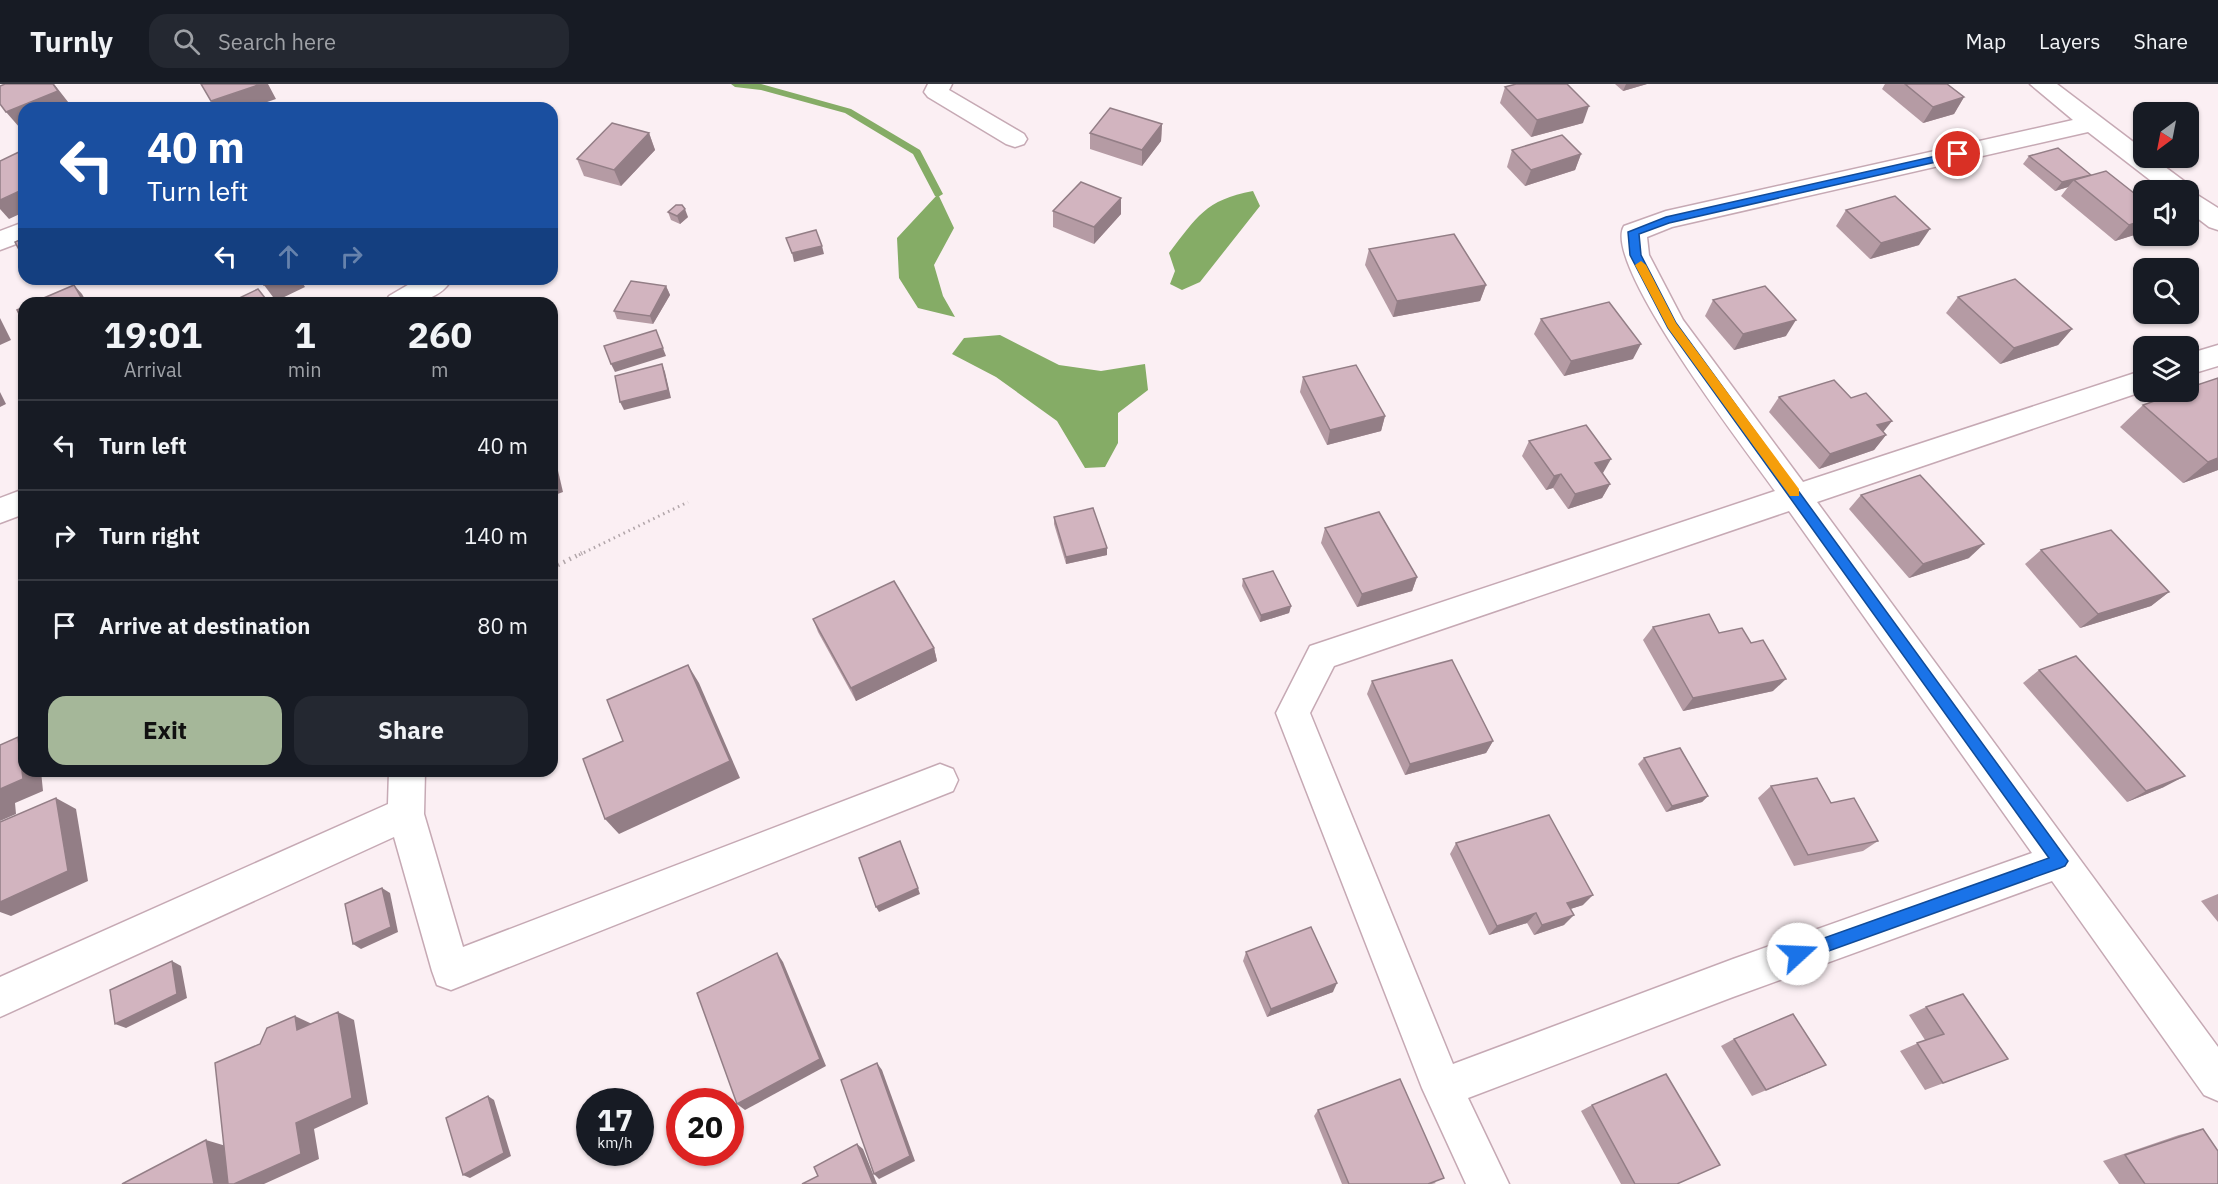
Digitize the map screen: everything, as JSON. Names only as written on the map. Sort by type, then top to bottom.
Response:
[{"type":"street","points":[[940,84],[936,92],[1015,139]]},
{"type":"street","points":[[2042,84],[2166,180]]},
{"type":"street","points":[[2092,123],[1666,220],[1633,232],[1636,255],[1672,325],[2218,1081]]},
{"type":"street","points":[[2199,206],[2218,221]]},
{"type":"street","points":[[0,240],[18,233]]},
{"type":"street","points":[[409,297],[429,285]]},
{"type":"street","points":[[2199,361],[2218,355]]},
{"type":"street","points":[[1488,1184],[1442,1088],[1293,713],[1322,656],[2133,384]]},
{"type":"street","points":[[0,512],[18,504]]},
{"type":"street","points":[[407,777],[406,813],[451,971],[940,780]]},
{"type":"street","points":[[0,997],[406,813]]},
{"type":"street","points":[[1442,1088],[1733,978],[2060,861]]},
{"type":"path","points":[[558,565],[688,502]]},
{"type":"shaded area","points":[[1253,191],[1260,206],[1200,282],[1182,290],[1170,284],[1175,271],[1169,253],[1195,220],[1224,199]]},
{"type":"shaded area","points":[[938,194],[954,228],[934,265],[943,296],[955,317],[918,308],[899,278],[897,238]]},
{"type":"shaded area","points":[[1000,335],[1059,365],[1101,371],[1145,364],[1148,390],[1118,413],[1118,443],[1105,467],[1085,468],[1057,421],[996,377],[952,354],[964,338]]},
{"type":"building","points":[[5,84],[53,84],[58,91],[31,102],[18,102],[18,107],[6,112],[0,104],[0,86]]},
{"type":"building","points":[[201,84],[261,84],[211,101]]},
{"type":"building","points":[[1516,84],[1567,84],[1589,106],[1537,120],[1505,87]]},
{"type":"building","points":[[1905,84],[1947,84],[1964,97],[1933,107]]},
{"type":"building","points":[[1110,108],[1162,124],[1142,150],[1090,133]]},
{"type":"building","points":[[612,123],[649,133],[614,170],[577,159]]},
{"type":"building","points":[[1562,135],[1581,154],[1531,170],[1512,150]]},
{"type":"building","points":[[2058,148],[2091,175],[2062,182],[2029,156]]},
{"type":"building","points":[[18,152],[18,192],[0,200],[0,161]]},
{"type":"building","points":[[2106,171],[2133,192],[2133,224],[2129,225],[2074,180]]},
{"type":"building","points":[[1081,182],[1121,198],[1094,227],[1053,211]]},
{"type":"building","points":[[1895,196],[1930,229],[1881,243],[1846,210]]},
{"type":"building","points":[[676,205],[682,205],[685,209],[677,216],[668,212]]},
{"type":"building","points":[[816,230],[822,246],[792,253],[786,238]]},
{"type":"building","points":[[1454,234],[1486,285],[1397,301],[1369,249]]},
{"type":"building","points":[[2015,279],[2072,329],[2014,348],[1958,297]]},
{"type":"building","points":[[631,281],[666,286],[650,316],[614,311]]},
{"type":"building","points":[[74,285],[81,297],[46,297]]},
{"type":"building","points":[[1765,286],[1796,320],[1743,334],[1713,300]]},
{"type":"building","points":[[258,289],[264,297],[241,297]]},
{"type":"building","points":[[1609,302],[1641,344],[1571,361],[1541,319]]},
{"type":"building","points":[[656,330],[663,348],[611,364],[604,346]]},
{"type":"building","points":[[662,364],[668,390],[620,402],[615,376]]},
{"type":"building","points":[[1356,365],[1385,416],[1330,430],[1303,377]]},
{"type":"building","points":[[2218,378],[2218,458],[2208,462],[2143,405],[2152,402],[2199,402],[2199,384]]},
{"type":"building","points":[[1834,380],[1851,398],[1866,393],[1892,421],[1877,425],[1886,435],[1830,454],[1779,397]]},
{"type":"building","points":[[1586,425],[1611,459],[1595,463],[1610,484],[1575,494],[1561,474],[1554,476],[1529,441]]},
{"type":"building","points":[[1920,475],[1984,544],[1923,564],[1861,495]]},
{"type":"building","points":[[1093,508],[1107,548],[1066,557],[1054,517]]},
{"type":"building","points":[[1379,512],[1417,577],[1362,594],[1325,528]]},
{"type":"building","points":[[2111,530],[2169,592],[2098,614],[2041,550]]},
{"type":"building","points":[[1273,571],[1291,606],[1261,615],[1243,579]]},
{"type":"building","points":[[894,581],[934,648],[851,688],[813,619]]},
{"type":"building","points":[[1709,614],[1719,633],[1742,628],[1751,643],[1763,640],[1786,679],[1693,698],[1653,627]]},
{"type":"building","points":[[2076,656],[2185,776],[2146,791],[2039,670]]},
{"type":"building","points":[[1452,660],[1493,741],[1410,764],[1372,681]]},
{"type":"building","points":[[688,665],[730,761],[605,819],[583,759],[623,741],[607,700]]},
{"type":"building","points":[[18,737],[18,777],[23,779],[0,789],[0,745]]},
{"type":"building","points":[[1680,748],[1708,796],[1672,806],[1644,758]]},
{"type":"building","points":[[1817,778],[1831,803],[1854,798],[1878,841],[1808,855],[1771,786]]},
{"type":"building","points":[[56,798],[68,871],[0,902],[0,822]]},
{"type":"building","points":[[1549,815],[1593,895],[1567,903],[1574,915],[1542,925],[1536,913],[1497,926],[1456,843]]},
{"type":"building","points":[[900,841],[918,888],[876,907],[859,858]]},
{"type":"building","points":[[382,888],[391,927],[353,944],[345,904]]},
{"type":"building","points":[[1311,927],[1337,983],[1271,1009],[1246,952]]},
{"type":"building","points":[[777,953],[820,1059],[744,1100],[744,1088],[731,1088],[697,993]]},
{"type":"building","points":[[172,961],[177,994],[115,1024],[110,990]]},
{"type":"building","points":[[1963,994],[2008,1059],[1943,1083],[1917,1043],[1944,1034],[1926,1007]]},
{"type":"building","points":[[338,1012],[352,1098],[296,1123],[301,1154],[234,1184],[228,1184],[215,1063],[260,1044],[267,1028],[295,1016],[297,1030]]},
{"type":"building","points":[[1793,1014],[1826,1065],[1766,1090],[1734,1039]]},
{"type":"building","points":[[877,1063],[910,1156],[874,1174],[841,1080]]},
{"type":"building","points":[[1666,1074],[1720,1165],[1677,1184],[1635,1184],[1592,1105]]},
{"type":"building","points":[[1400,1079],[1444,1178],[1428,1184],[1349,1184],[1318,1110]]},
{"type":"building","points":[[488,1096],[504,1153],[463,1175],[446,1118]]},
{"type":"building","points":[[2203,1129],[2218,1151],[2218,1184],[2145,1184],[2125,1155]]},
{"type":"building","points":[[206,1140],[214,1184],[122,1184]]},
{"type":"building","points":[[857,1144],[873,1184],[802,1184],[818,1176],[814,1167]]},
{"type":"waterway","points":[[735,84],[761,87],[848,111],[917,152],[938,194]]},
{"type":"slow traffic","points":[[1641,265],[1672,325],[1795,492]]},
{"type":"route","points":[[1798,954],[2060,861],[1672,325],[1636,255],[1633,232],[1666,220],[1958,154]]}]
